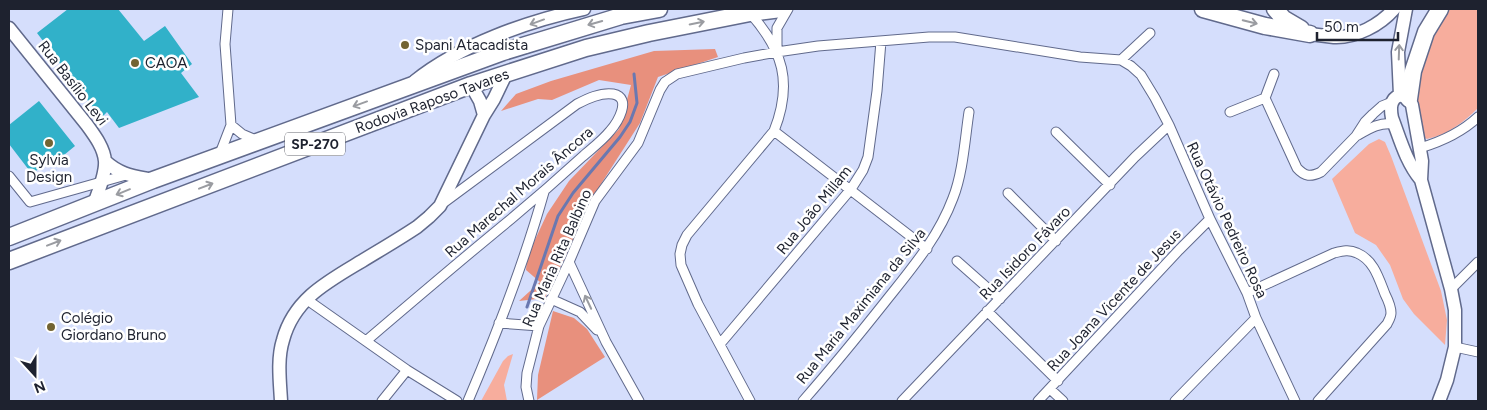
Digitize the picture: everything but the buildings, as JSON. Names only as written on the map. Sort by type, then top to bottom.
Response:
[{"type":"highway","name":"Rodovia Raposo Tavares","points":[[9,237],[153,180],[503,52],[576,28],[621,16],[659,9]]},
{"type":"highway","name":"Rodovia Raposo Tavares","points":[[9,261],[470,85],[586,48],[650,32],[781,9]]},
{"type":"highway","points":[[1203,9],[1265,26],[1310,34]]},
{"type":"highway","points":[[1276,9],[1284,19],[1310,34]]},
{"type":"highway","points":[[1400,99],[1413,71],[1426,32],[1440,9]]},
{"type":"main road","points":[[406,88],[432,67],[472,47],[509,31],[556,15],[584,9]]},
{"type":"main road","points":[[1310,34],[1335,37],[1354,34],[1373,27],[1394,9]]},
{"type":"main road","points":[[1406,9],[1398,52],[1400,99],[1416,121],[1422,162],[1421,180],[1455,310],[1455,346],[1447,380],[1439,401]]},
{"type":"main road","name":"Rua Basílio Levi","points":[[9,28],[98,141],[105,161]]},
{"type":"main road","points":[[281,401],[280,356],[282,342],[293,315],[306,299],[324,284],[417,227],[440,206],[506,74]]},
{"type":"main road","points":[[470,85],[478,96],[484,115]]},
{"type":"main road","points":[[1400,99],[1391,110],[1394,124],[1414,172],[1421,180]]},
{"type":"main road","points":[[1403,147],[1420,148]]},
{"type":"main road","points":[[105,161],[114,170],[126,175],[153,180]]},
{"type":"main road","points":[[94,204],[102,181],[105,161]]},
{"type":"street","points":[[218,157],[231,125],[225,44],[228,9]]},
{"type":"street","points":[[750,401],[698,304],[681,266],[680,254],[686,234],[774,131],[781,113],[784,97],[783,77],[777,52],[776,36],[777,28],[788,9]]},
{"type":"street","points":[[750,13],[766,31],[777,52]]},
{"type":"street","points":[[777,52],[881,41],[955,37],[1080,57],[1121,60],[1150,34]]},
{"type":"street","name":"Rua João Millam","points":[[720,344],[851,189],[863,170],[868,157],[877,91],[881,41]]},
{"type":"street","name":"Rua Maria Rita Balbino","points":[[529,401],[526,387],[527,373],[539,326],[570,262],[595,201],[638,143],[665,82],[684,72],[777,52]]},
{"type":"street","name":"Rua Otávio Pedreiro Rosa","points":[[1121,60],[1131,66],[1144,80],[1168,125],[1210,219],[1247,293],[1256,318],[1294,401]]},
{"type":"street","points":[[1274,74],[1265,98],[1297,168],[1306,175],[1315,175],[1321,172],[1356,136],[1372,114],[1382,106],[1400,99]]},
{"type":"street","name":"Rua Marechal Morais Âncora","points":[[366,341],[544,192],[610,132],[623,110],[623,103],[614,94],[606,94],[577,104],[440,206]]},
{"type":"street","points":[[1230,112],[1265,98]]},
{"type":"street","name":"Rua Maria Maximiana da Silva","points":[[803,401],[842,356],[927,249],[941,227],[954,196],[958,180],[969,112]]},
{"type":"street","points":[[1420,148],[1436,143],[1456,133],[1478,118]]},
{"type":"street","points":[[1356,136],[1379,125],[1386,123],[1394,124]]},
{"type":"street","points":[[231,125],[242,134],[258,141]]},
{"type":"street","name":"Rua Isidoro Fávaro","points":[[902,401],[1168,125]]},
{"type":"street","points":[[774,131],[927,249]]},
{"type":"street","points":[[1056,132],[1110,185]]},
{"type":"street","points":[[9,176],[30,202],[126,175]]},
{"type":"street","points":[[468,401],[533,232],[544,192]]},
{"type":"street","points":[[1008,193],[1056,241]]},
{"type":"street","name":"Rua Joana Vicente de Jesus","points":[[1038,401],[1210,219]]},
{"type":"street","points":[[1247,293],[1334,253],[1347,250],[1356,252],[1372,266],[1390,306],[1390,318],[1387,324],[1318,401]]},
{"type":"street","points":[[957,261],[1000,299]]},
{"type":"street","points":[[570,262],[606,342],[639,401]]},
{"type":"street","points":[[1451,289],[1478,262]]},
{"type":"street","points":[[306,299],[407,370],[457,401]]},
{"type":"street","points":[[551,299],[580,312],[593,324],[606,342]]},
{"type":"street","points":[[987,311],[1058,380]]},
{"type":"street","points":[[1174,401],[1256,318]]},
{"type":"street","points":[[499,323],[539,326]]},
{"type":"street","points":[[1455,346],[1478,352]]},
{"type":"street","points":[[382,401],[407,370]]},
{"type":"street","points":[[1050,389],[1062,401]]},
{"type":"shaded area","points":[[1443,9],[1478,9],[1478,108],[1455,127],[1427,139],[1423,137],[1413,85]]},
{"type":"shaded area","points":[[715,49],[718,57],[658,77],[640,123],[601,184],[545,298],[519,301],[540,282],[526,270],[527,257],[547,214],[569,181],[619,129],[631,85],[599,80],[552,100],[538,99],[501,111],[516,94],[551,81],[654,51]]},
{"type":"shaded area","points":[[1379,139],[1385,142],[1391,156],[1441,291],[1447,320],[1445,345],[1414,314],[1403,299],[1390,265],[1376,245],[1355,233],[1332,179],[1369,144]]},
{"type":"shaded area","points":[[553,311],[574,318],[587,329],[605,357],[537,400],[538,375]]},
{"type":"shaded area","points":[[513,354],[504,385],[507,401],[481,401],[503,361]]},
{"type":"waterway","points":[[527,307],[558,216],[573,193],[620,137],[630,122],[637,103],[634,74]]},
{"type":"place","name":"Spani Atacadista","points":[[405,45]]},
{"type":"place","name":"CAOA","points":[[135,63]]},
{"type":"place","name":"Sylvia Design","points":[[49,143]]},
{"type":"place","name":"Colégio Giordano Bruno","points":[[51,327]]}]
